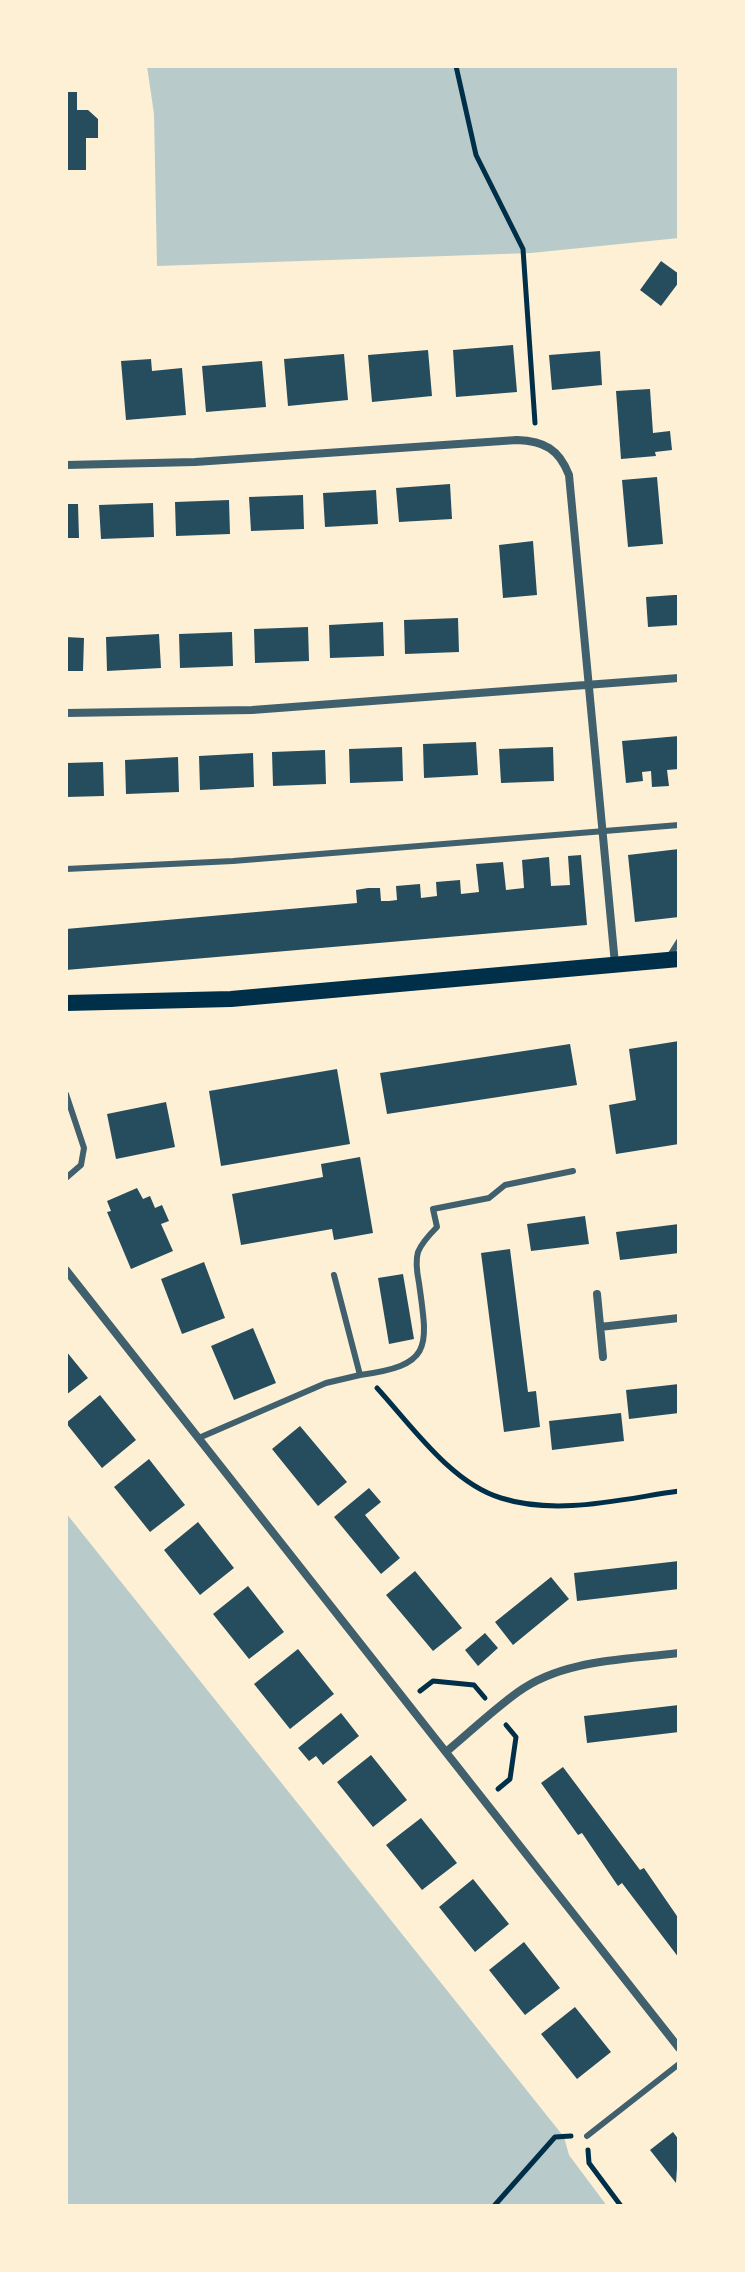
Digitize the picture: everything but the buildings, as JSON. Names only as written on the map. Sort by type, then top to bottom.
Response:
[{"type":"main road","points":[[66,1003],[231,999],[673,960]]},
{"type":"street","points":[[66,465],[195,462],[534,441],[551,447],[563,459],[569,475],[591,683],[615,965]]},
{"type":"street","points":[[66,713],[252,710],[679,678]]},
{"type":"street","points":[[66,1270],[201,1437],[679,2048]]},
{"type":"street","points":[[597,1294],[603,1357]]},
{"type":"street","points":[[600,1327],[679,1318]]},
{"type":"street","points":[[446,1752],[519,1691],[548,1675],[581,1666],[679,1653]]},
{"type":"lane","points":[[66,869],[233,861],[679,825]]},
{"type":"lane","points":[[673,960],[679,941]]},
{"type":"lane","points":[[66,1094],[84,1148],[81,1165],[66,1178]]},
{"type":"lane","points":[[201,1437],[326,1383],[402,1367],[423,1346],[426,1333],[416,1267],[418,1252],[437,1227],[433,1209],[489,1198],[505,1185],[573,1171]]},
{"type":"lane","points":[[334,1275],[362,1375]]},
{"type":"lane","points":[[587,2136],[679,2064]]},
{"type":"path","points":[[456,66],[476,155],[523,249],[534,441]]},
{"type":"path","points":[[362,1375],[439,1456],[465,1478],[499,1498],[563,1507],[679,1491]]},
{"type":"path","points":[[494,2206],[555,2137],[587,2136],[589,2163],[621,2206]]},
{"type":"shaded area","points":[[147,66],[679,66],[679,238],[531,253],[157,266],[154,114]]},
{"type":"shaded area","points":[[66,1513],[564,2137],[569,2155],[607,2206],[66,2206]]}]
